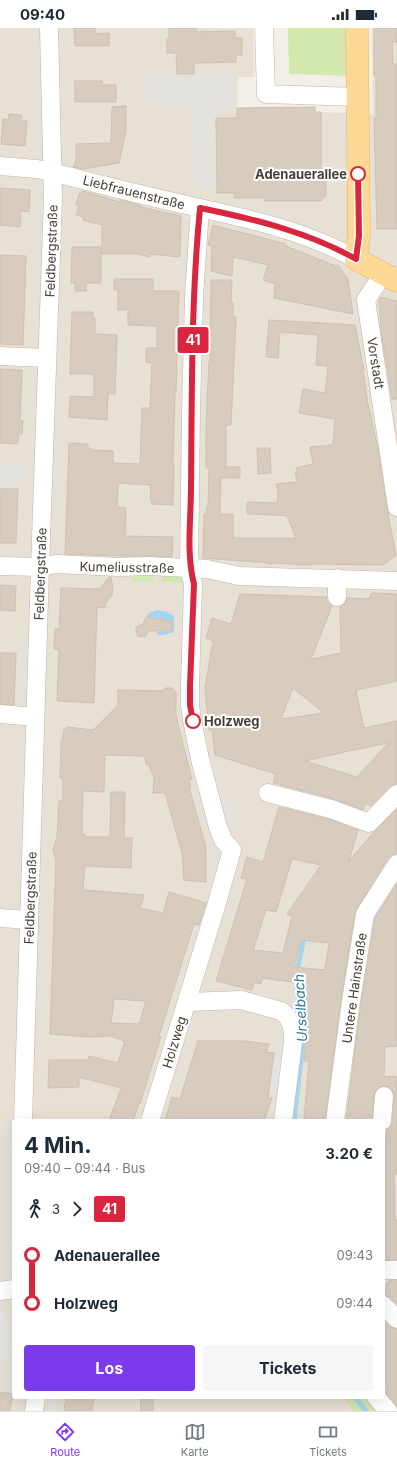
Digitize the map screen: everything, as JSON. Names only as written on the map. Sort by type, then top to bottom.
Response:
[{"type":"main road","points":[[357,28],[359,236],[356,259],[390,277]]},
{"type":"street","name":"Feldbergstraße","points":[[23,1119],[53,198],[49,28]]},
{"type":"street","points":[[264,28],[266,94],[358,97]]},
{"type":"street","name":"Liebfrauenstraße","points":[[0,166],[37,169],[52,172],[244,218],[292,231],[342,251],[356,259]]},
{"type":"street","name":"Holzweg","points":[[151,1119],[232,850],[224,840],[218,828],[200,759],[190,705],[194,584],[190,568],[191,413],[194,296],[200,208]]},
{"type":"street","name":"Vorstadt","points":[[390,277],[366,300],[394,457],[397,507]]},
{"type":"street","points":[[0,356],[47,358]]},
{"type":"street","name":"Kumeliusstraße","points":[[0,566],[40,567],[56,564],[190,568],[207,569],[239,576],[397,581]]},
{"type":"street","points":[[337,578],[337,597]]},
{"type":"street","points":[[0,714],[35,717]]},
{"type":"street","points":[[268,793],[331,809],[369,823],[397,794]]},
{"type":"street","name":"Untere Hainstraße","points":[[335,1119],[351,1001],[365,914],[397,864]]},
{"type":"street","points":[[0,918],[29,920]]},
{"type":"street","points":[[186,1002],[241,1000],[281,1011],[287,1016],[293,1032],[293,1042],[283,1119]]},
{"type":"street","points":[[382,1119],[384,1096]]},
{"type":"street","points":[[385,1270],[397,1270]]},
{"type":"street","points":[[0,1291],[12,1289]]},
{"type":"street","points":[[385,1307],[397,1319]]},
{"type":"street","points":[[34,1411],[36,1399]]},
{"type":"street","points":[[378,1399],[388,1411]]},
{"type":"shaded area","points":[[0,28],[253,28],[254,77],[238,77],[237,108],[315,107],[316,112],[373,114],[372,28],[397,28],[397,1411],[0,1411]]},
{"type":"shaded area","points":[[232,74],[237,108],[216,110],[217,193],[196,188],[189,106],[146,105],[144,76]]},
{"type":"shaded area","points":[[0,463],[23,464],[23,483],[0,482]]},
{"type":"shaded area","points":[[231,802],[238,827],[229,829],[222,804]]},
{"type":"shaded area","points":[[274,1053],[285,1054],[280,1095],[269,1094]]},
{"type":"shaded area","points":[[0,1310],[12,1322],[12,1359],[0,1361]]},
{"type":"shaded area","points":[[50,1399],[58,1399],[55,1411],[48,1411]]},
{"type":"green space","points":[[288,28],[347,28],[348,76],[289,74]]},
{"type":"green space","points":[[131,575],[153,576],[153,582],[131,581]]},
{"type":"green space","points":[[162,576],[185,576],[185,583],[162,582]]},
{"type":"green space","points":[[344,1399],[371,1399],[381,1411],[353,1411]]},
{"type":"water","points":[[157,610],[167,612],[174,616],[174,632],[164,635],[157,635],[157,632],[172,631],[172,621],[148,617],[147,614]]},
{"type":"building","points":[[74,28],[95,28],[95,34],[109,33],[109,46],[75,46]]},
{"type":"building","points":[[169,28],[196,28],[196,32],[235,31],[235,38],[242,38],[242,55],[236,55],[236,62],[194,63],[194,74],[177,74],[176,53],[167,53]]},
{"type":"building","points":[[374,28],[397,28],[397,42],[392,42],[393,64],[397,64],[397,229],[377,229],[374,118],[376,118],[376,76],[374,76]]},
{"type":"building","points":[[75,81],[102,81],[102,85],[116,85],[116,102],[75,102]]},
{"type":"building","points":[[126,106],[126,131],[119,163],[83,169],[73,167],[76,161],[76,144],[111,143],[112,107]]},
{"type":"building","points":[[315,107],[315,112],[321,112],[321,173],[326,177],[326,196],[321,201],[265,201],[265,198],[234,198],[234,193],[217,193],[216,118],[237,118],[237,108]]},
{"type":"building","points":[[9,114],[21,115],[21,120],[27,121],[25,146],[1,144],[3,119],[8,120]]},
{"type":"building","points":[[0,188],[30,190],[29,212],[21,211],[20,227],[0,225]]},
{"type":"building","points":[[83,191],[120,202],[121,200],[142,206],[141,207],[181,216],[180,257],[150,254],[150,257],[137,254],[102,254],[102,225],[83,220],[84,217],[76,215],[79,206],[76,205],[79,194]]},
{"type":"building","points":[[213,225],[286,244],[286,246],[336,266],[338,265],[348,279],[353,314],[274,298],[275,284],[263,280],[268,265],[233,257],[232,276],[211,271],[212,246],[208,245]]},
{"type":"building","points":[[72,247],[101,247],[101,283],[86,283],[86,291],[75,291],[75,283],[71,283]]},
{"type":"building","points":[[0,255],[26,256],[23,345],[0,344]]},
{"type":"building","points":[[114,279],[153,279],[153,291],[179,291],[173,505],[152,504],[152,500],[150,500],[151,485],[118,483],[117,507],[126,508],[125,536],[173,537],[172,557],[65,554],[69,443],[88,444],[88,448],[91,448],[91,450],[113,451],[113,463],[140,464],[142,408],[150,408],[152,363],[146,362],[146,348],[157,348],[157,326],[128,325],[128,310],[118,310],[118,290],[114,290]]},
{"type":"building","points":[[211,280],[232,280],[231,302],[233,302],[233,316],[236,317],[231,425],[226,425],[226,467],[240,467],[240,478],[221,478],[220,500],[220,514],[233,514],[233,538],[296,538],[287,516],[247,514],[247,502],[277,503],[278,490],[276,484],[297,482],[295,472],[297,472],[296,468],[313,464],[310,447],[333,445],[335,419],[299,413],[303,389],[325,393],[328,366],[316,365],[318,335],[280,332],[278,358],[266,357],[269,320],[355,325],[396,555],[383,565],[306,565],[273,563],[270,565],[268,563],[203,558],[204,514],[206,514],[207,506],[208,507],[209,468],[206,468],[206,426],[210,361]]},
{"type":"building","points":[[381,297],[397,301],[397,399],[392,399],[381,330],[379,300]]},
{"type":"building","points":[[72,312],[93,312],[93,318],[95,318],[95,334],[117,335],[115,394],[108,393],[107,420],[69,417],[70,396],[94,397],[94,374],[70,374]]},
{"type":"building","points":[[0,369],[22,370],[20,421],[23,421],[22,434],[19,434],[18,444],[0,443]]},
{"type":"building","points":[[257,448],[270,448],[271,473],[258,474]]},
{"type":"building","points":[[0,489],[18,489],[16,543],[0,543]]},
{"type":"building","points":[[109,577],[111,577],[113,589],[112,595],[105,604],[105,608],[97,607],[94,703],[57,701],[59,650],[54,649],[55,629],[59,629],[61,588],[100,589]]},
{"type":"building","points":[[0,585],[16,586],[15,611],[0,610]]},
{"type":"building","points":[[371,593],[397,594],[397,681],[356,690],[364,728],[397,721],[397,784],[389,787],[371,806],[365,804],[363,810],[334,799],[273,783],[276,774],[215,755],[212,729],[209,730],[205,688],[213,641],[206,638],[212,618],[231,624],[240,594],[326,597],[328,603],[332,606],[311,659],[341,653],[340,607],[346,603],[347,598],[370,598]],"holes":[[[293,688],[324,713],[281,719]],[[388,743],[357,777],[305,761],[353,750]]]},
{"type":"building","points":[[146,617],[172,621],[172,631],[148,631],[145,637],[138,636],[136,627],[143,624]]},
{"type":"building","points":[[0,653],[16,653],[14,705],[0,704]]},
{"type":"building","points":[[165,688],[172,688],[176,692],[176,716],[192,779],[189,780],[191,787],[189,787],[205,844],[206,855],[206,882],[184,880],[182,853],[165,793],[153,793],[154,778],[144,756],[105,755],[104,792],[83,791],[82,834],[85,834],[85,837],[110,837],[111,792],[125,792],[124,838],[132,838],[131,868],[85,866],[83,890],[144,895],[140,908],[163,913],[169,892],[206,903],[199,925],[194,924],[159,1036],[161,1036],[140,1104],[139,1103],[134,1119],[110,1119],[121,1088],[79,1077],[79,1087],[48,1088],[49,1060],[88,1060],[89,1056],[118,1063],[125,1041],[110,1036],[92,1037],[50,1034],[56,859],[53,851],[57,836],[59,801],[63,801],[63,778],[60,778],[61,741],[64,730],[68,727],[93,730],[118,705],[118,690],[163,691]],"holes":[[[114,999],[146,1001],[139,1024],[111,1023]]]},
{"type":"building","points":[[279,807],[328,819],[358,830],[349,861],[374,832],[397,809],[397,854],[388,858],[355,912],[341,1000],[325,1119],[304,1119],[309,1061],[304,1061],[305,1047],[300,983],[262,978],[261,984],[254,982],[252,990],[216,981],[247,879],[241,878],[247,857],[263,862]],"holes":[[[292,859],[321,865],[287,914],[292,916],[283,953],[253,950],[266,910],[276,912]],[[301,940],[329,943],[325,970],[294,967]]]},
{"type":"building","points":[[397,883],[397,1046],[385,1047],[384,1076],[397,1077],[397,1174],[394,1174],[395,1220],[397,1220],[397,1260],[385,1260],[385,1142],[387,1130],[391,1127],[392,1122],[393,1091],[390,1087],[384,1086],[379,1087],[376,1090],[374,1095],[372,1119],[346,1119],[361,1003],[375,918]]},
{"type":"building","points":[[198,1041],[245,1041],[269,1044],[266,1052],[274,1053],[268,1098],[272,1098],[265,1119],[166,1119],[172,1097],[180,1099]]},
{"type":"building","points":[[390,1280],[397,1280],[397,1304],[390,1297],[385,1296],[385,1285]]},
{"type":"building","points":[[385,1322],[390,1327],[397,1329],[397,1406],[385,1391]]},
{"type":"building","points":[[0,1392],[12,1394],[10,1411],[0,1411]]},
{"type":"building","points":[[66,1399],[94,1399],[92,1411],[64,1411]]},
{"type":"building","points":[[140,1399],[153,1399],[153,1411],[141,1411]]},
{"type":"waterway","name":"Urselbach","points":[[294,1119],[302,1053],[302,1032],[297,989],[297,971],[305,934]]},
{"type":"waterway","name":"Urselbach","points":[[357,1399],[366,1411]]},
{"type":"bus line","name":"41","points":[[193,721],[190,705],[190,686],[194,584],[190,568],[189,555],[194,296],[200,208],[292,231],[342,251],[356,259],[359,236],[358,174]]},
{"type":"place","name":"Adenauerallee","points":[[358,174]]},
{"type":"place","name":"Holzweg","points":[[193,721]]}]
